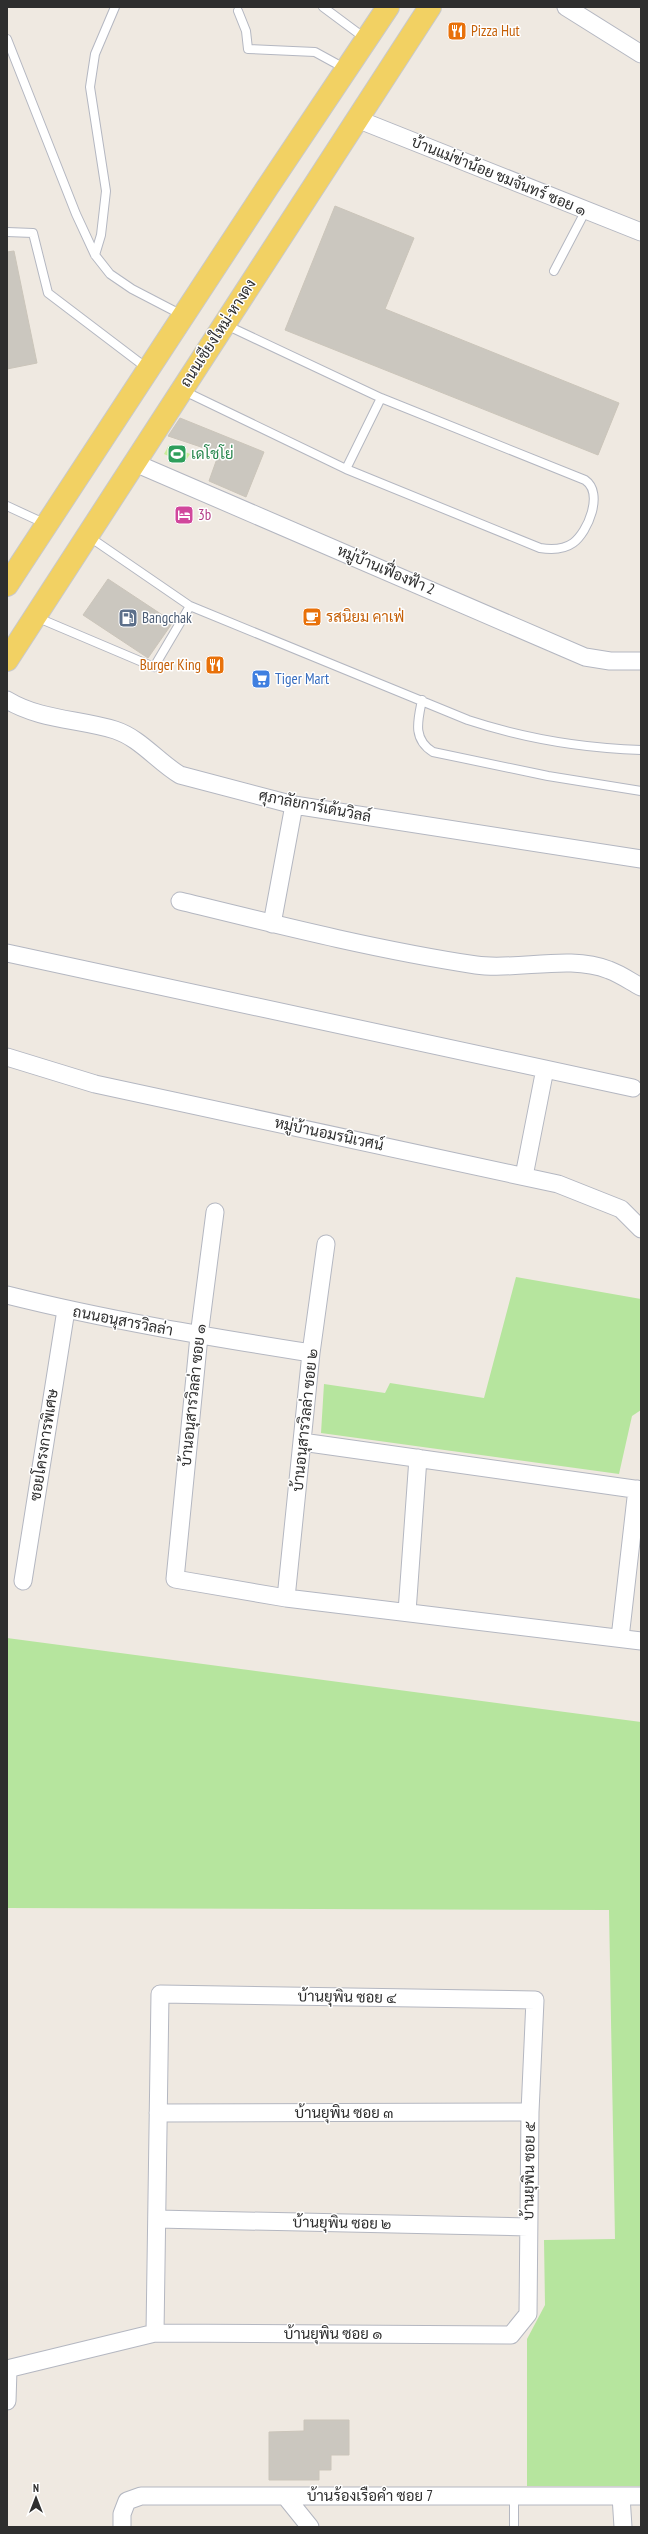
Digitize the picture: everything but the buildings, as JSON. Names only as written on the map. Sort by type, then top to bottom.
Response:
[{"type":"main road","points":[[7,585],[388,7]]},
{"type":"main road","name":"ถนนเชียงใหม่-หางดง","points":[[7,660],[430,7]]},
{"type":"main road","points":[[366,40],[396,59]]},
{"type":"street","points":[[566,7],[641,54]]},
{"type":"street","name":"บ้านแม่ข่าน้อย ชมจันทร์ ซอย ๑","points":[[357,119],[641,232]]},
{"type":"street","name":"หมู่บ้านเฟื่องฟ้า 2","points":[[135,463],[585,657],[610,661],[641,661]]},
{"type":"street","name":"ศุภาลัยการ์เด้นวิลล์","points":[[7,700],[24,711],[116,731],[131,738],[165,766],[180,775],[294,805],[641,859]]},
{"type":"street","points":[[272,924],[294,805]]},
{"type":"street","points":[[180,901],[272,924],[447,960],[492,967],[556,963],[584,965],[608,969],[641,987]]},
{"type":"street","points":[[7,953],[633,1088]]},
{"type":"street","name":"หมู่บ้านอมรนิเวศน์","points":[[7,1057],[95,1084],[558,1184],[621,1209],[641,1229]]},
{"type":"street","points":[[524,1176],[545,1069]]},
{"type":"street","name":"บ้านอนุสารวิลล่า ซอย ๑","points":[[215,1212],[199,1336],[175,1579],[286,1598]]},
{"type":"street","name":"บ้านอนุสารวิลล่า ซอย ๒","points":[[286,1598],[311,1354],[326,1244]]},
{"type":"street","name":"ถนนอนุสารวิลล่า","points":[[7,1294],[66,1310],[199,1336],[311,1354]]},
{"type":"street","name":"ซอยโครงการพิเศษ","points":[[23,1581],[66,1310]]},
{"type":"street","points":[[302,1442],[639,1490],[620,1638]]},
{"type":"street","points":[[407,1612],[418,1458]]},
{"type":"street","points":[[286,1598],[641,1641]]},
{"type":"street","name":"บ้านยุพิน ซอย ๔","points":[[158,2113],[160,1994],[534,2000]]},
{"type":"street","name":"บ้านยุพิน ซอย ๕","points":[[511,2335],[528,2314],[530,2112],[534,2000]]},
{"type":"street","name":"บ้านยุพิน ซอย ๓","points":[[158,2113],[530,2112]]},
{"type":"street","points":[[155,2333],[158,2113]]},
{"type":"street","name":"บ้านยุพิน ซอย ๒","points":[[157,2219],[528,2227]]},
{"type":"street","name":"บ้านยุพิน ซอย ๑","points":[[8,2369],[155,2333],[511,2335]]},
{"type":"street","points":[[7,2401],[8,2369]]},
{"type":"street","name":"บ้านร้องเรือคำ ซอย 7","points":[[122,2527],[122,2514],[127,2501],[141,2496],[641,2496]]},
{"type":"street","points":[[285,2496],[310,2527]]},
{"type":"street","points":[[620,2496],[623,2527]]},
{"type":"lane","points":[[95,255],[101,235],[106,191],[90,87],[95,54],[115,7]]},
{"type":"lane","points":[[323,7],[366,40]]},
{"type":"lane","points":[[238,11],[246,31],[248,49],[315,52],[347,69]]},
{"type":"lane","points":[[7,39],[76,214],[95,255],[110,274],[132,289],[183,316]]},
{"type":"lane","points":[[554,271],[586,210]]},
{"type":"lane","points":[[7,232],[33,233],[48,294],[148,370]]},
{"type":"lane","points":[[181,390],[346,469],[540,548],[560,549],[574,543],[589,521],[593,505],[592,491],[589,483],[585,480],[382,398],[224,324]]},
{"type":"lane","points":[[346,469],[382,398]]},
{"type":"lane","points":[[7,506],[47,524]]},
{"type":"lane","points":[[88,536],[190,606],[468,720],[514,734],[600,748],[641,750]]},
{"type":"lane","points":[[35,616],[154,668],[190,606]]},
{"type":"lane","points":[[422,700],[418,732],[420,740],[433,752],[548,776],[641,791]]},
{"type":"lane","points":[[514,2496],[514,2527]]},
{"type":"green space","name":"เดโชโย่","points":[[169,445],[190,454],[184,463],[164,454]]},
{"type":"green space","points":[[516,1277],[641,1299],[641,1410],[632,1416],[619,1474],[321,1433],[324,1384],[385,1393],[390,1383],[484,1398]]},
{"type":"green space","points":[[7,1638],[641,1722],[641,2486],[527,2486],[527,2339],[545,2305],[544,2240],[615,2239],[609,1910],[7,1908]]},
{"type":"place","name":"Pizza Hut","points":[[457,31]]},
{"type":"place","name":"เดโชโย่","points":[[177,454]]},
{"type":"place","name":"3b","points":[[184,515]]},
{"type":"place","name":"รสนิยม คาเฟ่","points":[[312,617]]},
{"type":"place","name":"Bangchak","points":[[128,618]]},
{"type":"place","name":"Burger King","points":[[215,665]]},
{"type":"place","name":"Tiger Mart","points":[[261,679]]}]
